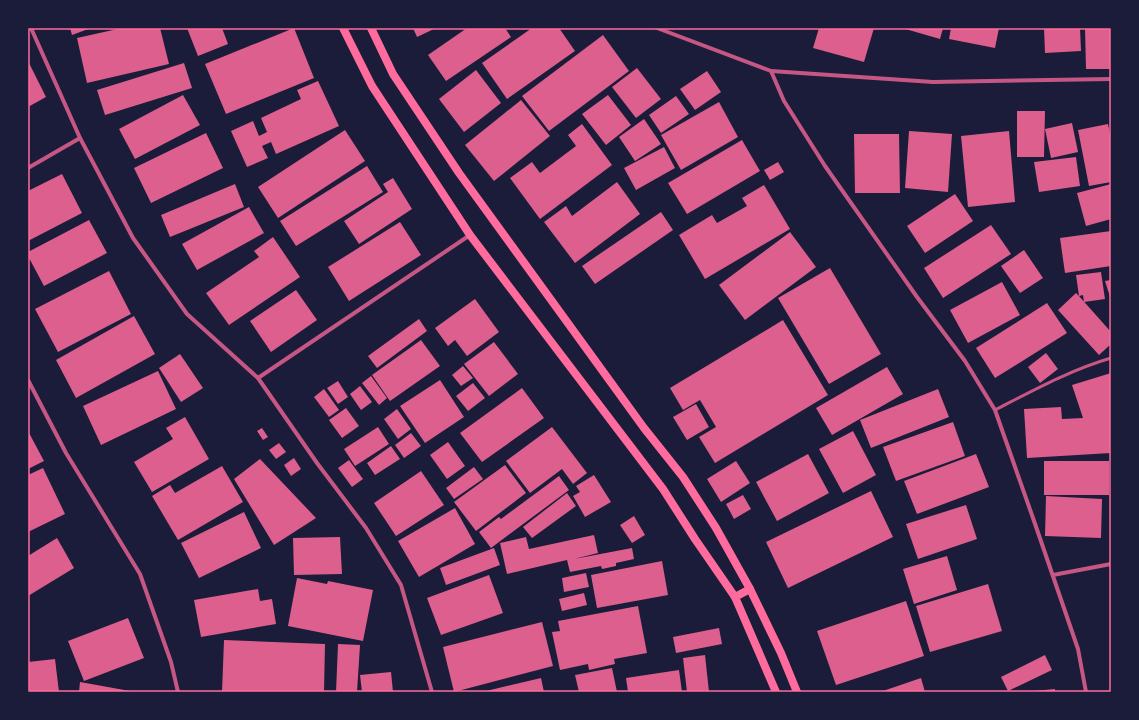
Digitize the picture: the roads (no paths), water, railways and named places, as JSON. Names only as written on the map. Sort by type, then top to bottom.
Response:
[{"type":"main road","points":[[343,28],[372,86],[470,235],[663,489],[735,597],[776,692]]},
{"type":"main road","points":[[370,28],[393,74],[459,173],[644,428],[683,476],[716,528],[750,589],[781,653],[797,692]]},
{"type":"main road","points":[[735,597],[750,589]]},
{"type":"street","points":[[31,28],[80,138],[133,238],[187,314],[258,378],[317,463],[366,528],[400,585],[432,692]]},
{"type":"street","points":[[658,28],[772,71],[933,82],[1111,80]]},
{"type":"street","points":[[772,71],[784,101],[825,166],[917,297],[965,361],[994,410],[1078,649],[1086,692]]},
{"type":"street","points":[[28,168],[80,138]]},
{"type":"street","points":[[258,378],[470,235]]},
{"type":"street","points":[[28,380],[66,453],[140,574],[171,662],[178,692]]},
{"type":"street","points":[[1053,575],[1111,564]]},
{"type":"lane","points":[[994,410],[1040,387],[1085,367],[1111,358]]}]
